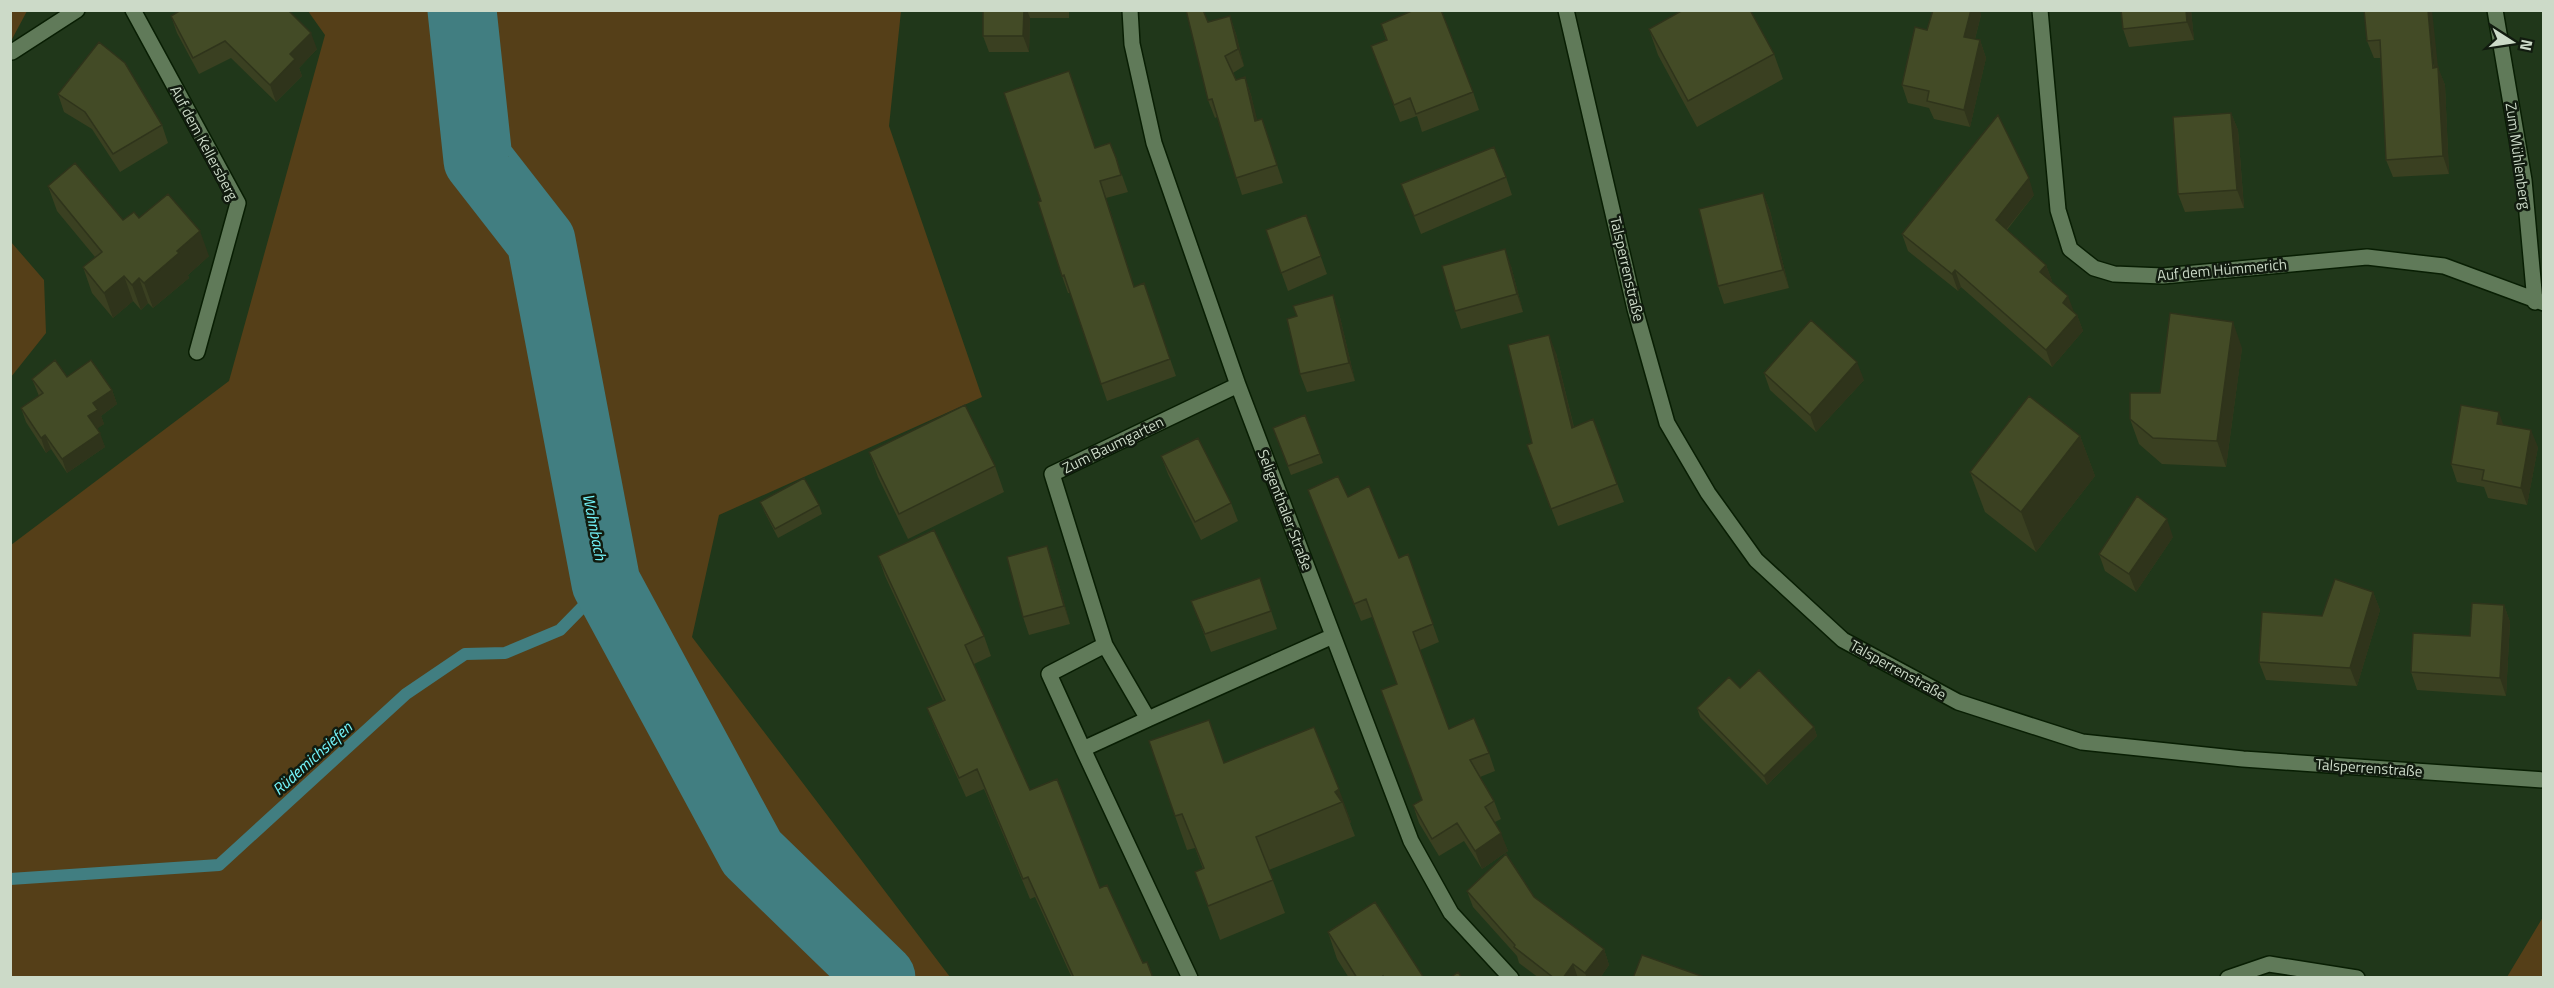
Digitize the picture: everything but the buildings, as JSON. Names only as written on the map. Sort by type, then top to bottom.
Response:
[{"type":"street","points":[[12,52],[77,10]]},
{"type":"street","name":"Auf dem Kellersberg","points":[[133,10],[238,203],[197,352]]},
{"type":"street","name":"Seligenthaler Straße","points":[[1130,10],[1132,44],[1154,143],[1238,385],[1411,841],[1451,913],[1511,978]]},
{"type":"street","name":"Talsperrenstraße","points":[[1566,10],[1635,309],[1666,423],[1708,493],[1756,560],[1843,640],[1958,702],[2082,742],[2243,759],[2544,780]]},
{"type":"street","name":"Auf dem Hümmerich","points":[[2040,10],[2058,210],[2070,249],[2094,268],[2114,274],[2163,276],[2367,257],[2444,266],[2539,302]]},
{"type":"street","name":"Zum Mühlenberg","points":[[2495,10],[2524,180],[2539,302]]},
{"type":"street","name":"Zum Baumgarten","points":[[1148,719],[1105,645],[1052,474],[1238,385]]},
{"type":"street","points":[[1083,749],[1333,636]]},
{"type":"street","points":[[1105,645],[1049,674],[1190,978]]},
{"type":"street","points":[[2228,978],[2269,964],[2357,978]]},
{"type":"shaded area","points":[[10,11],[27,11],[11,41]]},
{"type":"shaded area","points":[[308,11],[901,11],[889,126],[982,397],[719,515],[692,637],[950,977],[11,977],[11,545],[229,381],[325,35]]},
{"type":"shaded area","points":[[11,242],[44,280],[46,333],[11,377]]},
{"type":"shaded area","points":[[2543,917],[2543,977],[2507,977]]},
{"type":"waterway","name":"Wahnbach","points":[[462,10],[478,160],[541,241],[606,583],[752,853],[881,978]]},
{"type":"waterway","name":"Rüdemichsiefen","points":[[10,879],[219,865],[406,694],[465,654],[505,653],[560,630],[606,583]]}]
